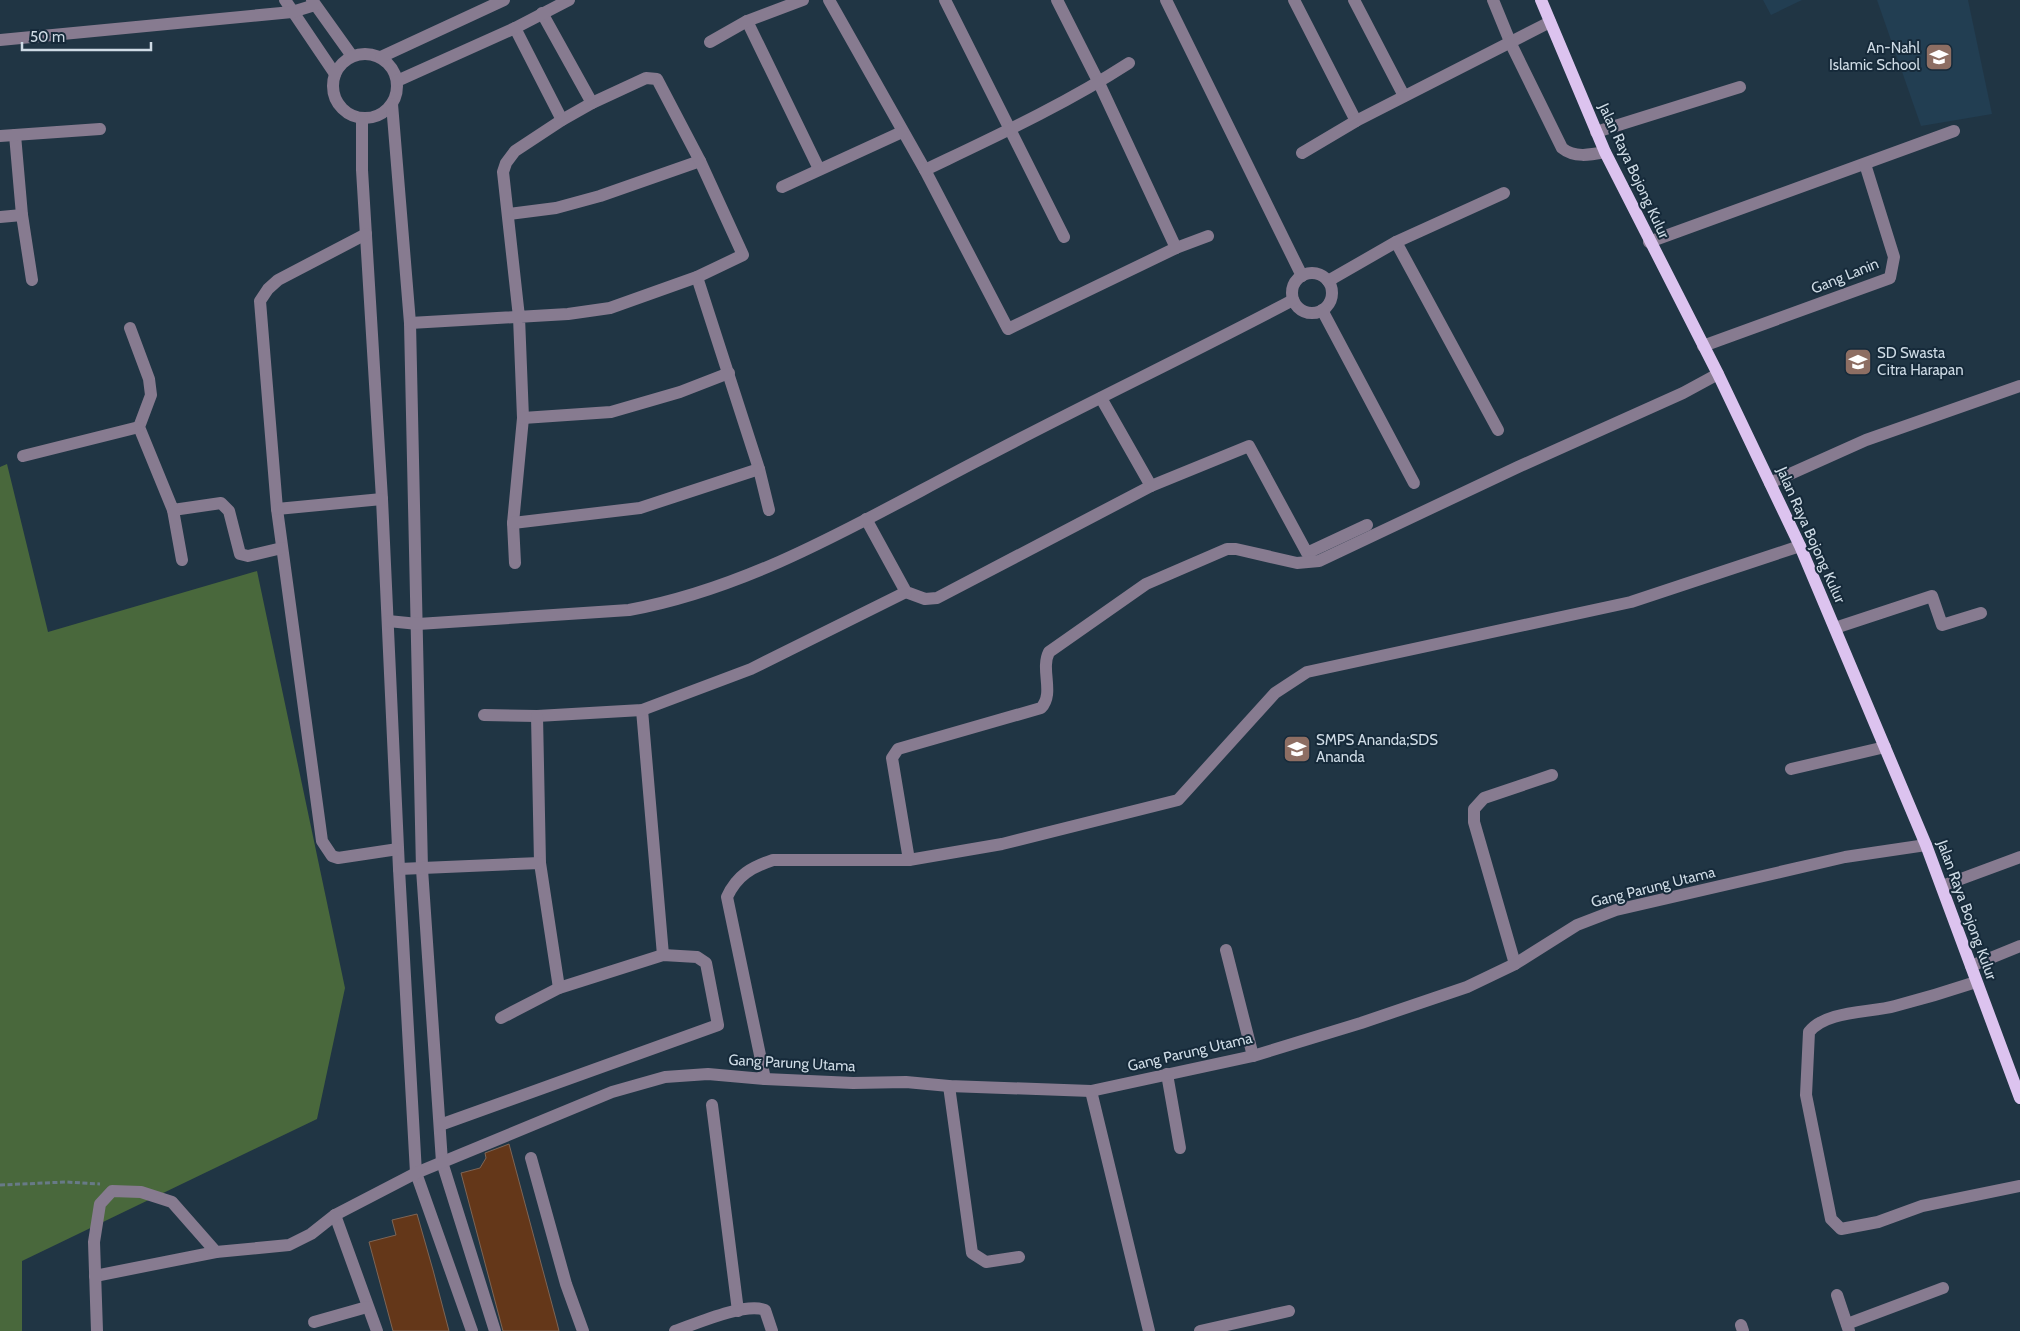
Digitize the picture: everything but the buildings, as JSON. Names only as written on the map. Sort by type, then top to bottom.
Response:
[{"type":"main road","name":"Jalan Raya Bojong Kulur","points":[[1541,0],[1604,152],[1718,374],[1800,546],[1926,845],[2020,1098]]},
{"type":"street","points":[[286,0],[292,12],[335,74]]},
{"type":"street","points":[[381,58],[504,0]]},
{"type":"street","points":[[397,81],[515,28],[569,0]]},
{"type":"street","points":[[710,42],[747,21],[803,0]]},
{"type":"street","points":[[829,0],[925,170],[1008,329],[1176,248],[1208,236]]},
{"type":"street","points":[[945,0],[1064,237]]},
{"type":"street","points":[[1057,0],[1099,83],[1176,248]]},
{"type":"street","points":[[1166,0],[1302,276]]},
{"type":"street","points":[[1294,0],[1356,121]]},
{"type":"street","points":[[1354,0],[1404,96]]},
{"type":"street","points":[[1493,0],[1511,44],[1562,148],[1569,153],[1590,154],[1604,152]]},
{"type":"street","points":[[0,40],[292,12],[313,2],[352,56]]},
{"type":"street","points":[[542,13],[592,103]]},
{"type":"street","points":[[747,21],[819,168]]},
{"type":"street","points":[[1302,153],[1356,121],[1511,44],[1550,22]]},
{"type":"street","points":[[515,28],[562,120]]},
{"type":"street","points":[[367,53],[381,58],[392,68],[397,81],[397,93],[392,104],[379,115],[362,118],[344,110],[333,94],[335,74],[342,63],[352,56],[367,53]]},
{"type":"street","points":[[925,170],[1009,130],[1099,83],[1129,63]]},
{"type":"street","points":[[410,323],[519,317],[568,314],[610,308],[697,277],[742,255],[700,161],[657,79],[646,78],[592,103],[562,120],[515,151],[506,163],[503,172],[519,317],[523,418],[513,523],[515,563]]},
{"type":"street","points":[[1596,132],[1740,87]]},
{"type":"street","points":[[392,104],[410,323],[422,869],[442,1162],[494,1331]]},
{"type":"street","points":[[362,118],[366,234],[382,499],[399,869],[416,1173],[472,1331]]},
{"type":"street","points":[[0,136],[100,129]]},
{"type":"street","points":[[1649,242],[1954,131]]},
{"type":"street","points":[[782,188],[819,168],[902,132]]},
{"type":"street","points":[[15,135],[22,214],[32,280]]},
{"type":"street","points":[[509,214],[556,208],[600,196],[700,161]]},
{"type":"street","name":"Gang Lanin","points":[[1703,346],[1890,278],[1894,258],[1865,164]]},
{"type":"street","points":[[1328,282],[1396,242],[1504,193]]},
{"type":"street","points":[[0,217],[22,214]]},
{"type":"street","points":[[366,234],[278,280],[268,289],[260,301],[277,509],[322,841],[332,856],[338,858],[398,849]]},
{"type":"street","points":[[1396,242],[1498,430]]},
{"type":"street","points":[[1316,274],[1328,282],[1332,289],[1332,297],[1328,305],[1322,310],[1314,313],[1305,312],[1298,308],[1293,300],[1292,291],[1295,282],[1302,276],[1316,274]]},
{"type":"street","points":[[697,277],[759,469],[769,510]]},
{"type":"street","points":[[388,621],[418,624],[585,614],[663,604],[776,564],[810,549],[1293,300]]},
{"type":"street","points":[[1322,310],[1414,483]]},
{"type":"street","points":[[130,328],[149,379],[152,396],[139,427],[173,510],[182,560]]},
{"type":"street","points":[[523,418],[610,412],[680,392],[728,373]]},
{"type":"street","points":[[909,860],[892,758],[898,749],[1041,708],[1047,699],[1046,661],[1049,652],[1146,584],[1227,549],[1236,549],[1297,563],[1319,560],[1518,467],[1683,393],[1718,374]]},
{"type":"street","points":[[1770,483],[1866,440],[2020,386]]},
{"type":"street","points":[[1101,398],[1151,486]]},
{"type":"street","points":[[23,456],[139,427]]},
{"type":"street","points":[[866,519],[906,592],[925,598],[937,598],[1151,486],[1249,446],[1307,553],[1367,525]]},
{"type":"street","points":[[513,523],[640,508],[759,469]]},
{"type":"street","points":[[277,509],[382,499]]},
{"type":"street","points":[[173,510],[221,503],[228,511],[240,554],[248,556],[282,548]]},
{"type":"street","points":[[765,1079],[727,897],[733,884],[742,874],[755,866],[773,860],[909,860],[1002,844],[1178,800],[1275,693],[1307,672],[1631,602],[1800,546]]},
{"type":"street","points":[[484,716],[537,716],[642,710],[751,670],[808,643],[906,592]]},
{"type":"street","points":[[1835,628],[1932,596],[1942,625],[1981,614]]},
{"type":"street","points":[[642,710],[663,955]]},
{"type":"street","points":[[537,716],[540,863],[559,988]]},
{"type":"street","points":[[1792,769],[1885,747]]},
{"type":"street","points":[[1515,964],[1474,822],[1474,809],[1484,798],[1552,775]]},
{"type":"street","name":"Gang Parung Utama","points":[[95,1276],[216,1252],[289,1245],[311,1234],[335,1215],[416,1173],[612,1092],[665,1077],[708,1074],[853,1083],[906,1082],[949,1086],[1091,1091],[1253,1056],[1361,1023],[1467,987],[1515,964],[1577,926],[1616,910],[1845,857],[1926,845]]},
{"type":"street","points":[[1942,886],[2020,857]]},
{"type":"street","points":[[399,869],[540,863]]},
{"type":"street","points":[[1971,966],[2020,946]]},
{"type":"street","points":[[1226,950],[1253,1056]]},
{"type":"street","points":[[440,1125],[718,1025],[706,963],[697,957],[663,955],[559,988],[501,1018]]},
{"type":"street","points":[[1976,982],[1892,1007],[1852,1013],[1816,1024],[1809,1032],[1806,1095],[1831,1219],[1841,1229],[1878,1222],[1922,1206],[2020,1186]]},
{"type":"street","points":[[1168,1074],[1180,1148]]},
{"type":"street","points":[[949,1086],[972,1253],[986,1262],[1019,1257]]},
{"type":"street","points":[[1091,1091],[1149,1331]]},
{"type":"street","points":[[712,1105],[738,1311]]},
{"type":"street","points":[[531,1158],[566,1284],[583,1331]]},
{"type":"street","points":[[97,1331],[94,1242],[100,1204],[112,1191],[142,1192],[172,1202],[216,1252]]},
{"type":"street","points":[[335,1215],[377,1331]]},
{"type":"street","points":[[1837,1295],[1848,1327],[1943,1288]]},
{"type":"street","points":[[314,1322],[367,1307]]},
{"type":"street","points":[[674,1331],[738,1311],[759,1308],[765,1310],[772,1331]]},
{"type":"street","points":[[1200,1331],[1289,1311]]},
{"type":"path","points":[[0,1186],[97,1182],[112,1191]]},
{"type":"shaded area","points":[[1763,0],[1802,0],[1771,15]]},
{"type":"shaded area","name":"An-Nahl Islamic School","points":[[1877,0],[1968,0],[1992,114],[1921,126]]},
{"type":"green space","points":[[7,464],[48,632],[257,571],[345,988],[317,1119],[22,1261],[22,1331],[0,1331],[0,467]]},
{"type":"place","name":"An-Nahl Islamic School","points":[[1939,57]]},
{"type":"place","name":"SD Swasta Citra Harapan","points":[[1858,362]]},
{"type":"place","name":"SMPS Ananda;SDS Ananda","points":[[1297,749]]}]
